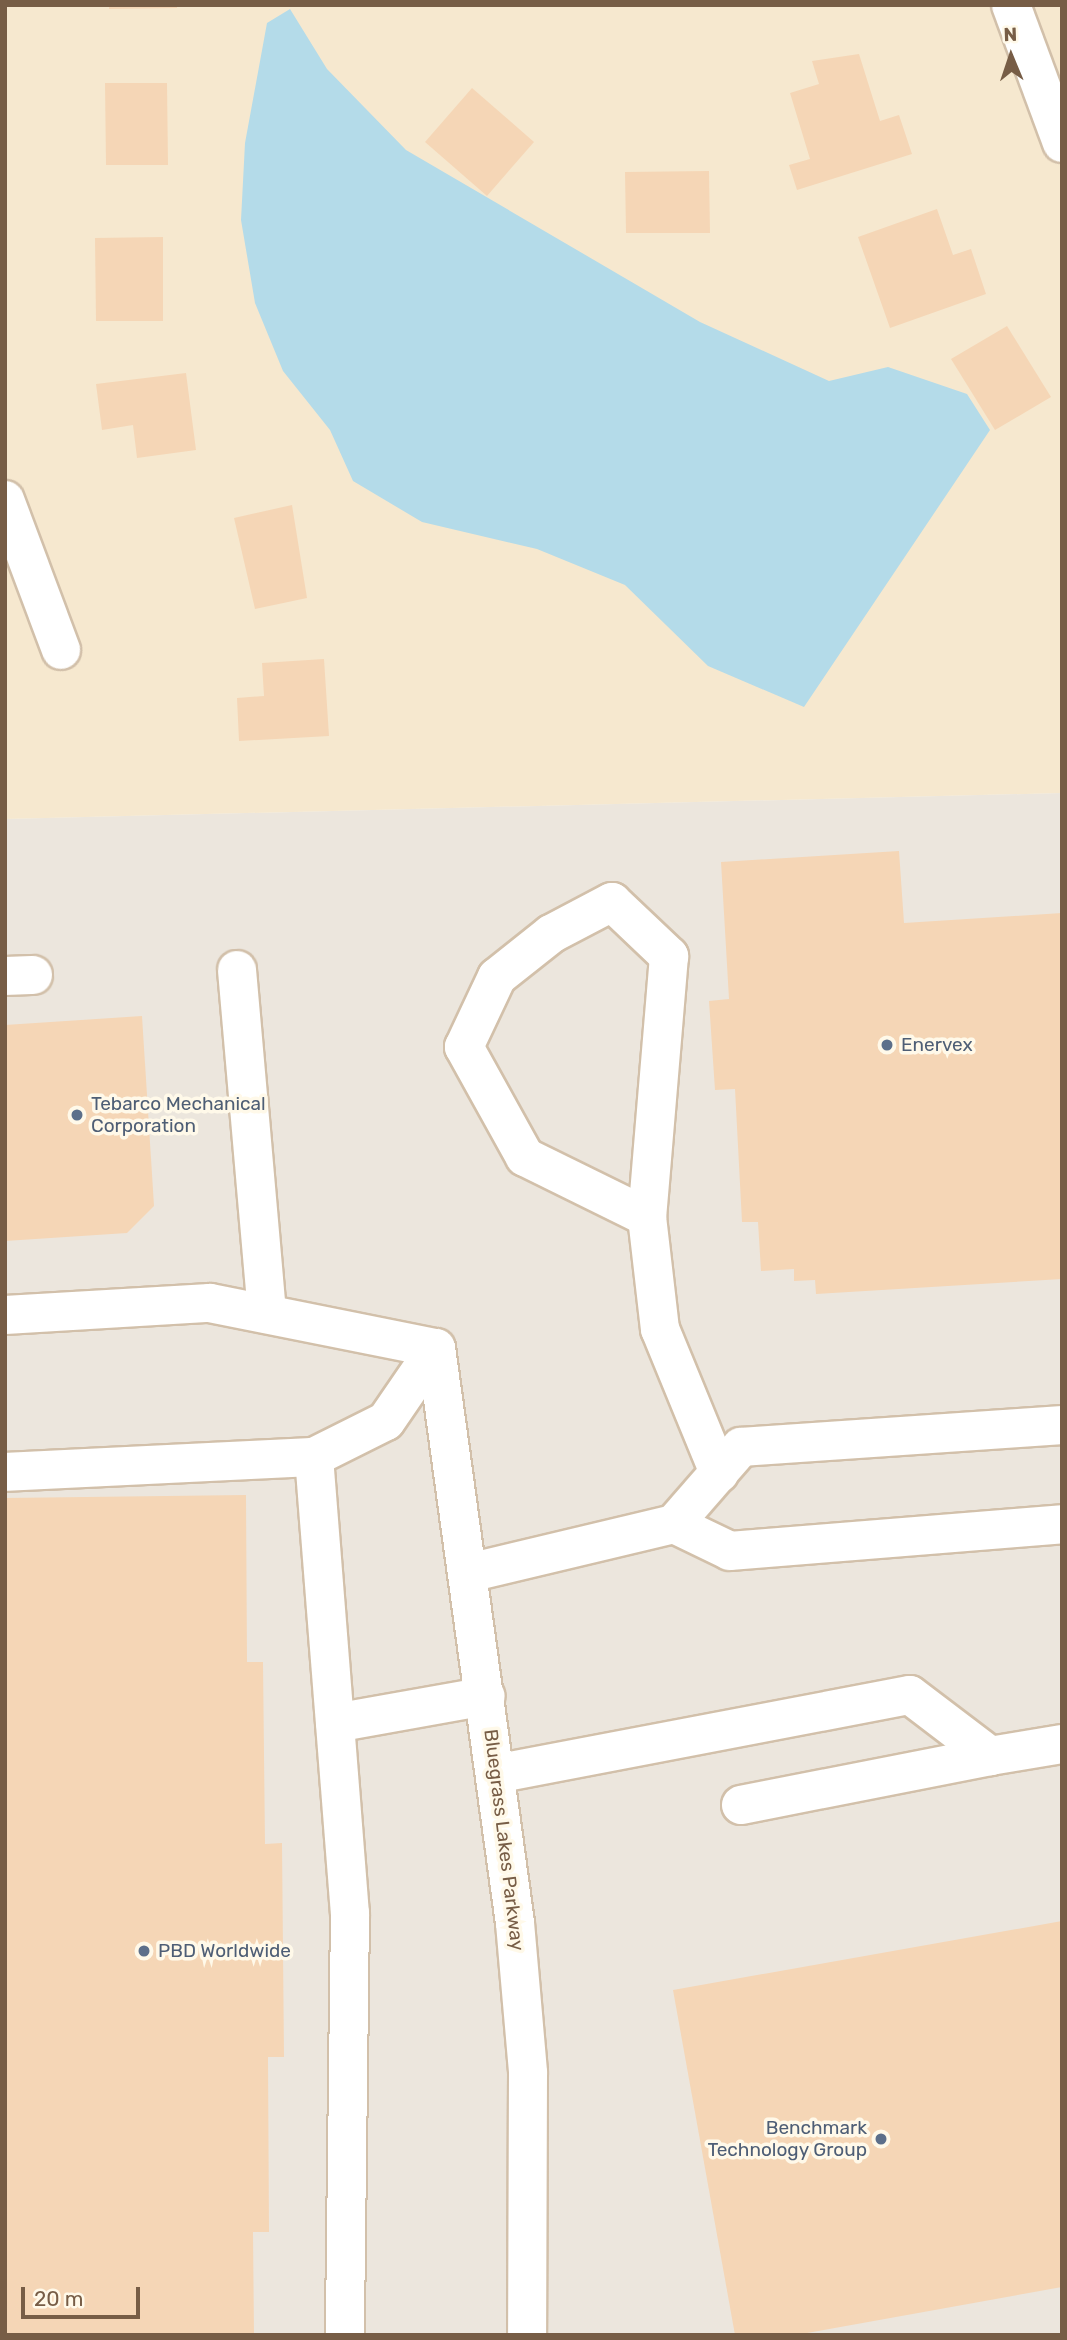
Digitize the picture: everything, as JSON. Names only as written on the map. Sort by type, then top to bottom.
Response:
[{"type":"street","points":[[1011,5],[1062,143]]},
{"type":"street","points":[[5,500],[61,650]]},
{"type":"street","points":[[647,1217],[525,1157],[464,1047],[497,977],[551,934],[612,902],[669,956],[647,1217],[660,1329],[719,1473]]},
{"type":"street","points":[[237,970],[267,1314]]},
{"type":"street","points":[[5,1315],[210,1303],[436,1348],[386,1421],[314,1457],[5,1472]]},
{"type":"street","name":"Bluegrass Lakes Parkway","points":[[436,1348],[486,1696],[528,2073],[527,2335]]},
{"type":"street","points":[[468,1573],[674,1524],[741,1447],[1062,1425]]},
{"type":"street","points":[[314,1457],[350,1913],[345,2335]]},
{"type":"street","points":[[674,1524],[730,1551],[1062,1524]]},
{"type":"street","points":[[495,1774],[909,1695],[990,1756]]},
{"type":"street","points":[[335,1723],[486,1696]]},
{"type":"street","points":[[741,1805],[1062,1744]]},
{"type":"shaded area","points":[[5,5],[1062,5],[1062,793],[5,819]]},
{"type":"shaded area","points":[[1062,793],[1062,2335],[5,2335],[5,819]]},
{"type":"water","points":[[290,9],[327,69],[406,150],[700,322],[829,381],[888,367],[967,394],[990,430],[804,707],[708,666],[625,585],[537,549],[422,522],[353,481],[330,430],[283,371],[255,303],[241,220],[245,143],[267,23]]},
{"type":"building","points":[[109,5],[177,5],[177,8],[109,9]]},
{"type":"building","points":[[859,54],[880,121],[899,115],[912,154],[797,190],[789,165],[810,159],[790,93],[819,84],[812,61]]},
{"type":"building","points":[[105,83],[167,83],[168,165],[106,165]]},
{"type":"building","points":[[472,88],[534,142],[487,196],[425,142]]},
{"type":"building","points":[[709,171],[710,233],[626,233],[625,172]]},
{"type":"building","points":[[937,209],[953,255],[971,249],[986,294],[890,328],[858,237]]},
{"type":"building","points":[[163,237],[163,321],[96,321],[95,238]]},
{"type":"building","points":[[1007,326],[1051,397],[995,430],[951,359]]},
{"type":"building","points":[[186,373],[196,450],[137,458],[133,425],[102,430],[96,384]]},
{"type":"building","points":[[292,505],[307,598],[255,609],[234,518]]},
{"type":"building","points":[[324,659],[329,736],[239,741],[237,698],[264,696],[262,663]]},
{"type":"building","name":"Enervex","points":[[899,851],[904,923],[1062,913],[1062,1279],[816,1294],[815,1280],[794,1281],[794,1269],[761,1271],[758,1222],[742,1222],[735,1089],[715,1090],[709,1001],[729,999],[721,862]]},
{"type":"building","name":"Tebarco Mechanical Corporation","points":[[142,1016],[154,1206],[127,1233],[5,1241],[5,1025]]},
{"type":"building","name":"PBD Worldwide","points":[[246,1495],[247,1662],[263,1662],[265,1844],[282,1843],[284,2057],[268,2057],[269,2232],[253,2232],[254,2335],[5,2335],[5,1498]]},
{"type":"building","name":"Benchmark Technology Group","points":[[1062,1921],[1062,2287],[796,2335],[735,2335],[673,1990]]},
{"type":"place","name":"Enervex","points":[[887,1045]]},
{"type":"place","name":"Tebarco Mechanical Corporation","points":[[77,1115]]},
{"type":"place","name":"PBD Worldwide","points":[[144,1951]]},
{"type":"place","name":"Benchmark Technology Group","points":[[881,2139]]}]
